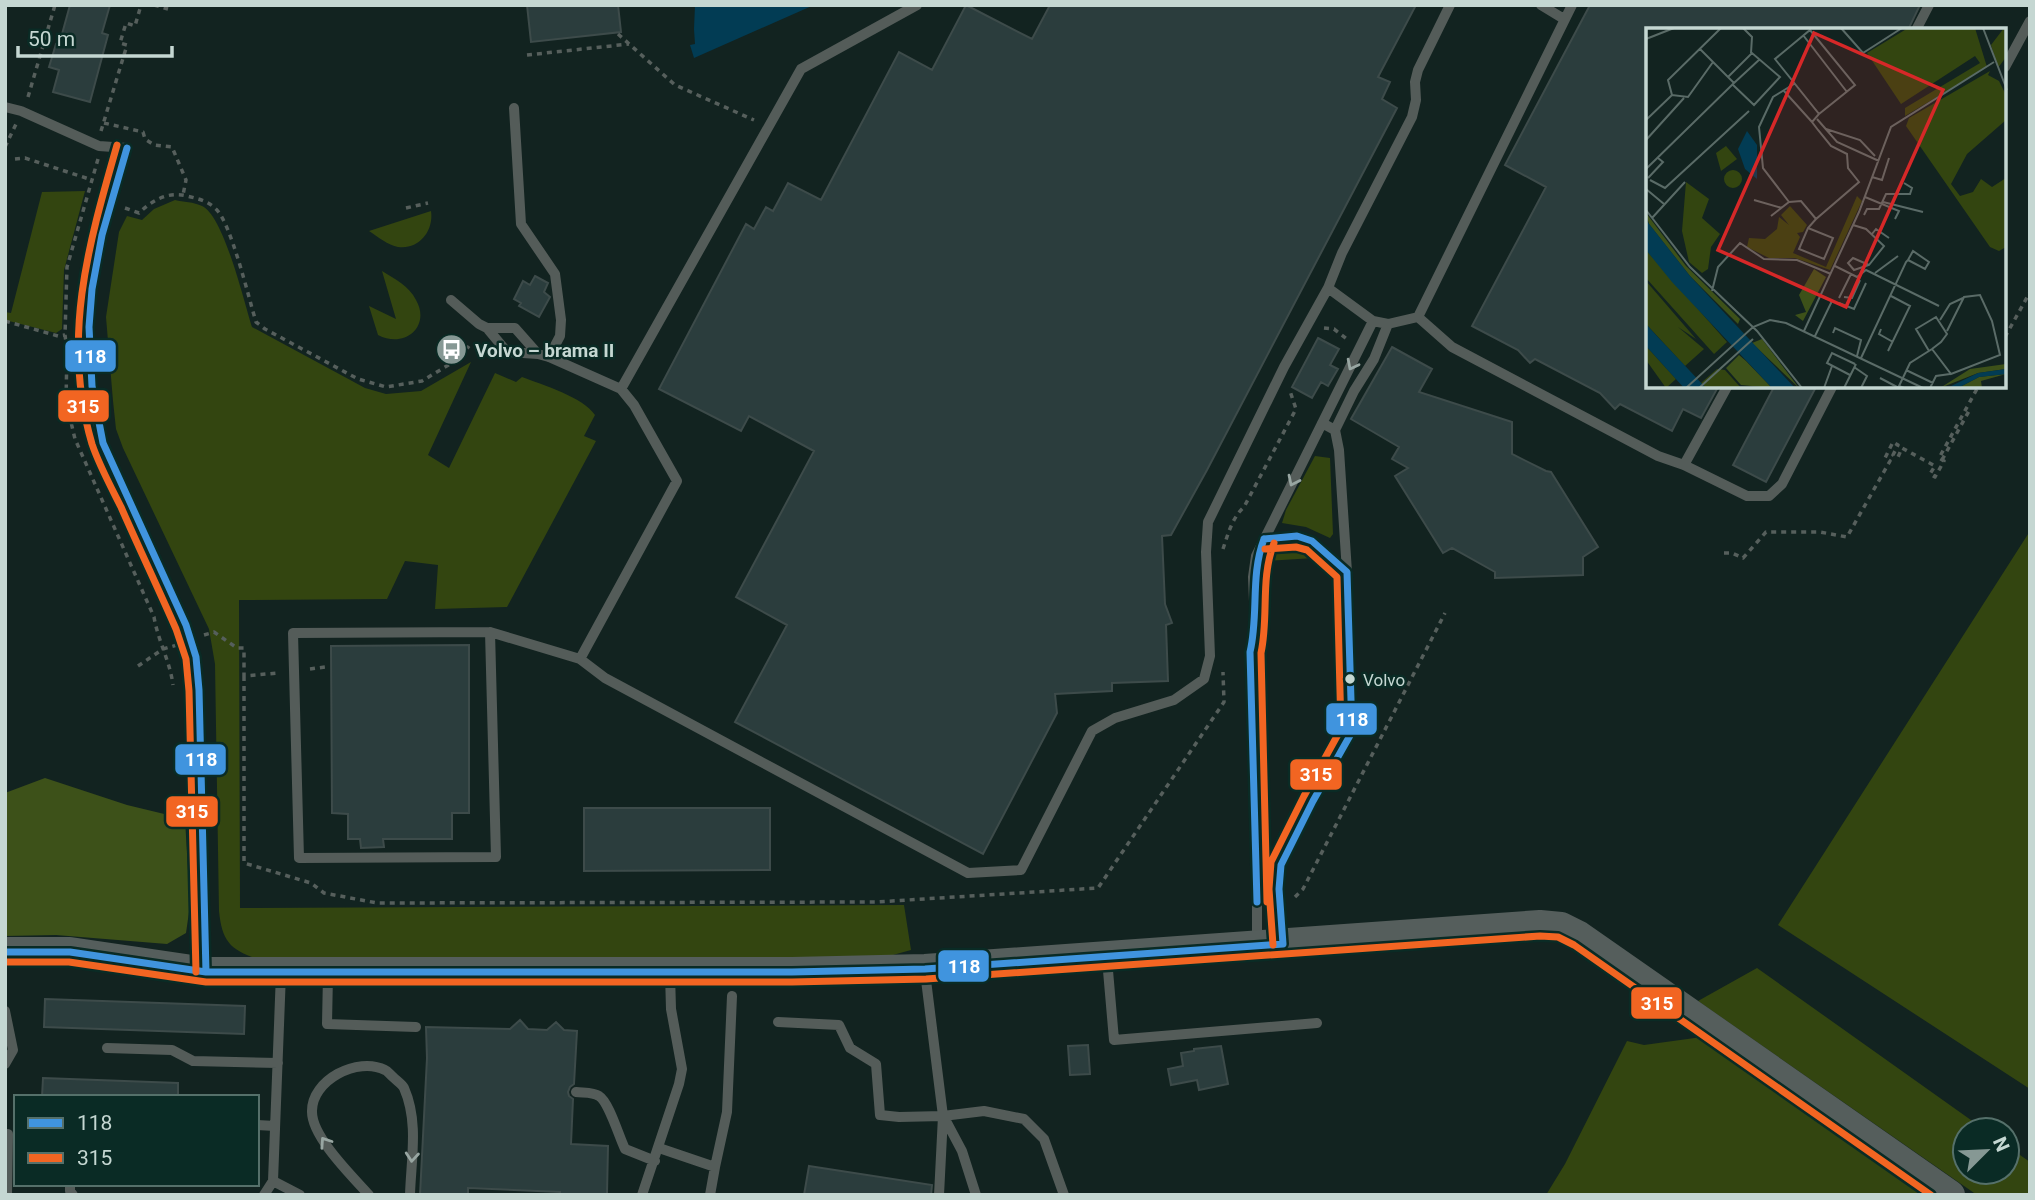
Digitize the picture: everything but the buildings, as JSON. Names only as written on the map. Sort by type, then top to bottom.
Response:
[{"type":"street","points":[[5,952],[70,952],[206,972],[925,969],[1540,925],[1561,927],[1578,936],[1950,1195]]},
{"type":"lane","points":[[621,389],[801,69],[916,5]]},
{"type":"lane","points":[[490,632],[496,857],[299,858],[293,633],[490,632],[579,659],[606,678],[968,873],[1021,870],[1093,731],[1115,718],[1174,700],[1205,678],[1210,656],[1206,552],[1208,522],[1412,117],[1418,70],[1450,5]]},
{"type":"lane","points":[[1541,5],[1564,19]]},
{"type":"lane","points":[[1418,317],[1572,5]]},
{"type":"lane","points":[[1917,28],[1929,5]]},
{"type":"lane","points":[[2007,63],[2030,21]]},
{"type":"lane","points":[[5,107],[21,111],[99,146],[127,148],[91,290],[89,351],[92,394],[103,443],[191,640],[196,657],[206,972]]},
{"type":"lane","points":[[513,108],[521,224],[555,274],[561,320],[560,336],[543,356]]},
{"type":"lane","points":[[1328,288],[1373,321],[1388,324],[1418,317]]},
{"type":"lane","points":[[452,300],[487,328],[508,352],[543,356],[621,389],[634,405],[677,481],[579,659]]},
{"type":"lane","points":[[1418,317],[1452,347],[1658,456],[1684,465],[1747,496],[1769,496],[1782,484],[1831,388]]},
{"type":"lane","points":[[1270,945],[1257,840],[1250,652],[1255,626],[1253,577],[1256,556],[1373,321]]},
{"type":"lane","points":[[1270,945],[1280,865],[1352,732],[1347,572],[1339,450],[1335,430],[1354,391],[1374,359],[1388,324]]},
{"type":"lane","points":[[487,328],[515,328],[543,356]]},
{"type":"lane","points":[[1684,465],[1726,388]]},
{"type":"lane","points":[[1322,424],[1335,430]]},
{"type":"lane","points":[[1265,539],[1297,536],[1312,541],[1347,572]]},
{"type":"lane","points":[[1107,957],[1114,1040],[1317,1023]]},
{"type":"lane","points":[[925,969],[943,1116],[939,1192]]},
{"type":"lane","points":[[642,1195],[680,1084],[682,1069],[671,1009],[670,971]]},
{"type":"lane","points":[[264,1195],[273,1181],[281,973]]},
{"type":"lane","points":[[328,973],[327,1024],[416,1027]]},
{"type":"lane","points":[[710,1195],[727,1112],[732,996]]},
{"type":"lane","points":[[5,1011],[13,1050],[5,1064]]},
{"type":"lane","points":[[778,1022],[839,1025],[849,1048],[876,1064],[880,1115],[943,1116],[985,1111],[1024,1119],[1044,1139],[1064,1195]]},
{"type":"lane","points":[[107,1048],[172,1050],[193,1061],[278,1063]]},
{"type":"lane","points":[[369,1195],[320,1137],[312,1112],[315,1096],[325,1084],[350,1068],[371,1067],[385,1070],[403,1086],[410,1107],[414,1134],[410,1195]]},
{"type":"lane","points":[[576,1092],[597,1094],[604,1100],[625,1149],[655,1161]]},
{"type":"lane","points":[[943,1116],[962,1151],[976,1195]]},
{"type":"lane","points":[[259,1125],[275,1126]]},
{"type":"lane","points":[[7,1195],[8,1134]]},
{"type":"lane","points":[[659,1148],[715,1167]]},
{"type":"lane","points":[[273,1181],[300,1195]]},
{"type":"path","points":[[5,147],[29,94],[55,5]]},
{"type":"path","points":[[154,5],[168,9]]},
{"type":"path","points":[[618,34],[675,85],[769,126]]},
{"type":"path","points":[[527,55],[629,44]]},
{"type":"path","points":[[104,123],[143,132],[145,139],[154,145],[172,147],[186,180],[183,195]]},
{"type":"path","points":[[15,159],[25,158],[92,180]]},
{"type":"path","points":[[125,208],[139,214],[146,206],[172,194],[207,201],[223,218],[256,322],[358,379],[386,387],[422,381],[460,358],[469,345]]},
{"type":"path","points":[[406,208],[428,203]]},
{"type":"path","points":[[2007,333],[2030,292]]},
{"type":"path","points":[[5,321],[58,336],[65,335]]},
{"type":"path","points":[[1319,331],[1325,328],[1334,329],[1350,342]]},
{"type":"path","points":[[1222,554],[1237,513],[1244,507],[1296,409],[1289,387]]},
{"type":"path","points":[[1724,553],[1743,558],[1766,532],[1820,532],[1847,537],[1890,461],[1885,458],[1893,442],[1898,445],[1893,455],[1898,457],[1902,449],[1935,466],[1930,474],[1935,477],[1944,460],[1939,458],[1977,388]]},
{"type":"path","points":[[1289,902],[1303,889],[1445,613]]},
{"type":"path","points":[[138,666],[163,649],[214,632],[237,648],[244,648],[244,863],[311,883],[324,893],[377,903],[876,902],[1098,888],[1224,702],[1223,664]]},
{"type":"path","points":[[244,676],[325,667]]},
{"type":"green space","points":[[85,191],[64,270],[62,329],[56,333],[5,320],[5,312],[11,313],[42,192]]},
{"type":"green space","points":[[175,200],[202,206],[218,226],[232,261],[252,327],[365,388],[386,394],[421,391],[471,362],[428,455],[449,468],[495,373],[516,382],[522,377],[562,392],[595,415],[584,436],[596,441],[507,607],[435,609],[438,565],[405,561],[387,599],[239,600],[240,908],[904,905],[911,950],[882,958],[258,959],[229,943],[222,930],[219,911],[215,664],[209,629],[116,429],[106,317],[119,232],[127,216],[142,220],[154,209]]},
{"type":"green space","points":[[431,211],[430,225],[423,238],[406,247],[394,246],[369,231]]},
{"type":"green space","points":[[382,271],[410,291],[420,310],[418,326],[406,337],[388,339],[378,335],[369,306],[396,319]]},
{"type":"green space","points":[[1315,456],[1330,458],[1333,534],[1330,538],[1306,527],[1282,523],[1286,510]]},
{"type":"green space","points":[[2030,531],[2030,1089],[1778,925]]},
{"type":"green space","points":[[1290,547],[1308,552],[1314,558],[1266,561],[1270,556]]},
{"type":"green space","points":[[1266,561],[1266,576],[1259,576]]},
{"type":"green space","points":[[45,778],[127,805],[185,819],[190,905],[186,933],[167,944],[56,935],[5,936],[5,793]]},
{"type":"green space","points":[[1757,968],[1965,1116],[1951,1116],[1951,1177],[1698,1001]]},
{"type":"green space","points":[[1702,1037],[1924,1195],[1546,1195],[1565,1164],[1627,1041],[1644,1045]]},
{"type":"green space","points":[[2021,1156],[2030,1162],[2030,1195],[1977,1195],[1964,1186],[2021,1186]]},
{"type":"water","points":[[695,5],[814,5],[694,58],[690,45],[695,44]]},
{"type":"transit line","name":"315","points":[[117,145],[88,256],[82,293],[79,367],[83,405],[92,444],[176,629],[186,659],[196,972]]},
{"type":"transit line","name":"118","points":[[127,148],[102,235],[92,289],[89,327],[92,386],[103,443],[186,625],[196,657],[206,972]]},
{"type":"transit line","name":"118","points":[[1264,539],[1297,536],[1312,541],[1347,572],[1352,732],[1281,865],[1279,889],[1283,944]]},
{"type":"transit line","name":"118","points":[[1257,902],[1250,652],[1257,567],[1264,539]]},
{"type":"transit line","name":"315","points":[[1267,902],[1261,653],[1267,570],[1274,543]]},
{"type":"transit line","name":"315","points":[[1265,549],[1296,547],[1307,550],[1337,577],[1341,729],[1271,862],[1269,889],[1273,945]]},
{"type":"transit line","name":"315","points":[[5,962],[69,962],[206,982],[792,982],[926,979],[1540,936],[1558,937],[1574,945],[1931,1195]]},
{"type":"transit line","name":"118","points":[[5,952],[70,952],[206,972],[792,972],[925,969],[1283,944]]},
{"type":"place","name":"Volvo – brama II","points":[[452,350]]},
{"type":"place","name":"Volvo","points":[[1350,679]]}]
